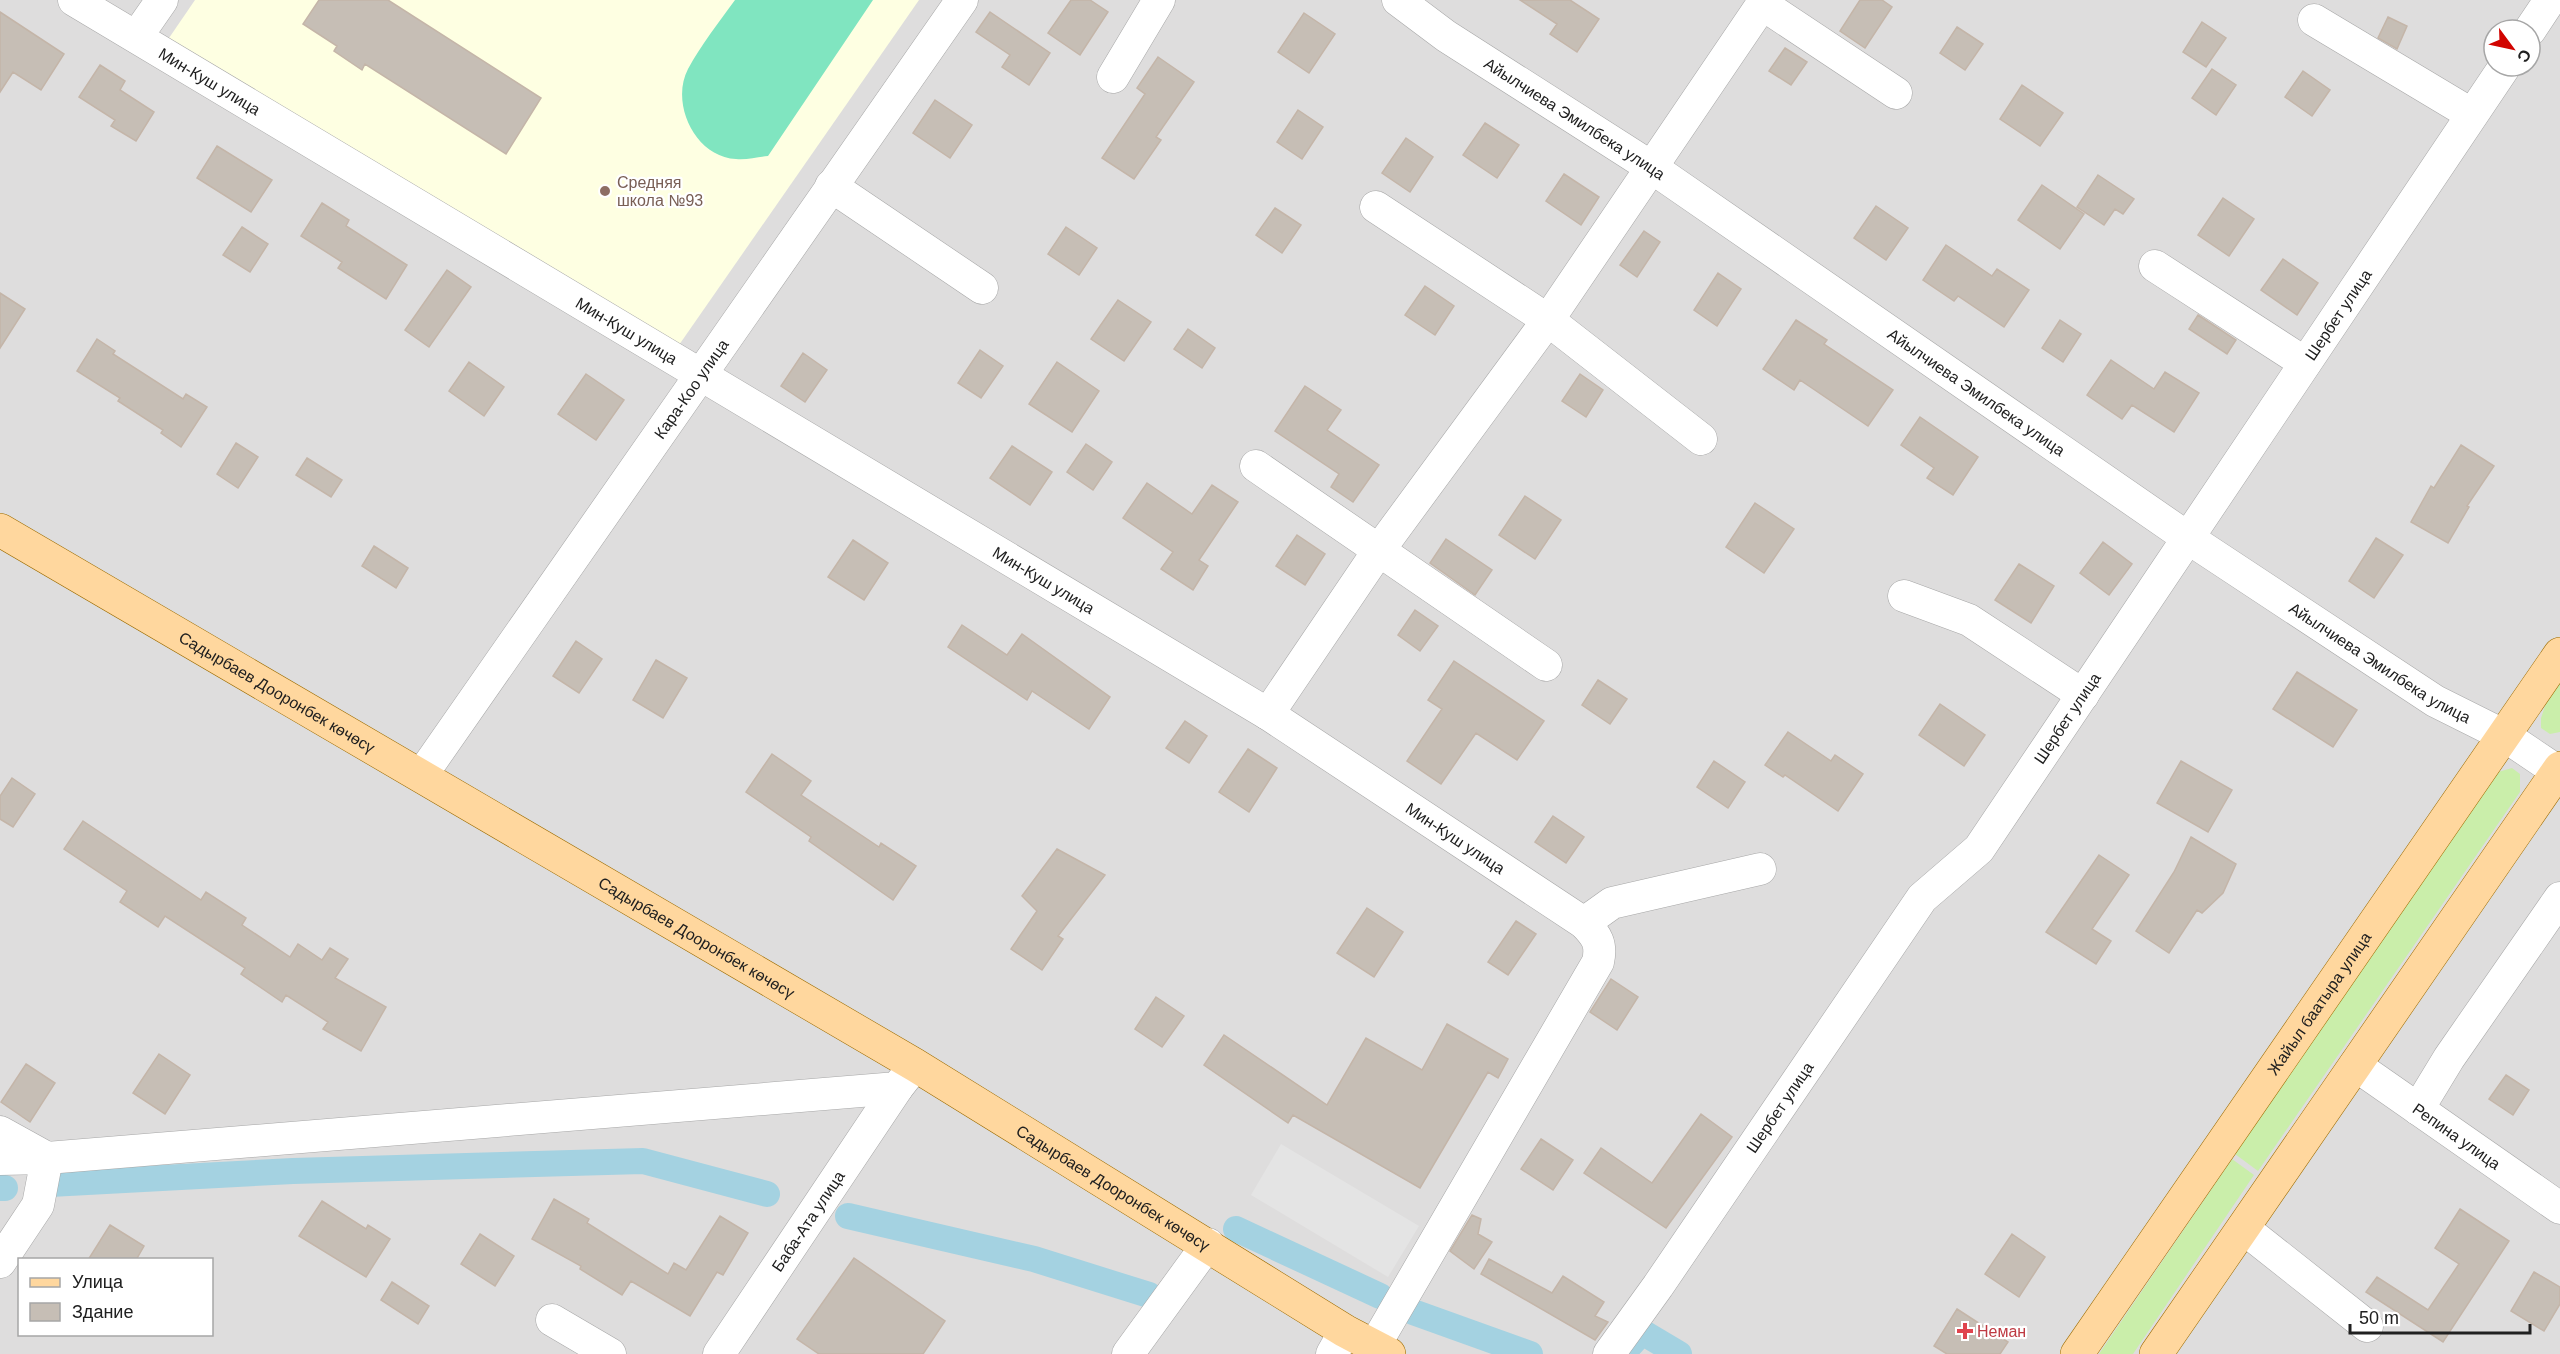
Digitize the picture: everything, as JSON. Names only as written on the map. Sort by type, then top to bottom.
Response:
[{"type":"main road","name":"Садырбаев Дооронбек көчөсү","points":[[0,530],[422,776],[906,1077],[1208,1244],[1339,1342],[1382,1350]]},
{"type":"main road","name":"Жайыл баатыра улица","points":[[2077,1354],[2560,654]]},
{"type":"main road","points":[[2156,1354],[2559,771]]},
{"type":"street","name":"Мин-Куш улица","points":[[74,0],[1268,714],[1584,923],[1596,935],[1601,949],[1599,962],[1382,1350]]},
{"type":"street","points":[[137,36],[162,0]]},
{"type":"street","name":"Кара-Коо улица","points":[[422,776],[962,0]]},
{"type":"street","points":[[1113,77],[1159,0]]},
{"type":"street","name":"Айылчиева Эмилбека улица","points":[[1398,0],[1446,36],[1651,167],[2188,538],[2435,701],[2505,736],[2559,771]]},
{"type":"street","points":[[2538,18],[2550,0]]},
{"type":"street","points":[[1268,714],[1379,550],[1548,320],[1763,2],[1896,93]]},
{"type":"street","points":[[2314,20],[2471,114]]},
{"type":"street","name":"Шербет улица","points":[[1610,1354],[1665,1277],[1922,898],[1979,849],[2496,78]]},
{"type":"street","points":[[831,186],[981,288]]},
{"type":"street","points":[[1376,207],[1548,320],[1701,439]]},
{"type":"street","points":[[2155,266],[2305,363]]},
{"type":"street","points":[[1256,466],[1546,664]]},
{"type":"street","points":[[1904,596],[1969,620],[2083,695]]},
{"type":"street","points":[[1584,923],[1612,903],[1760,869]]},
{"type":"street","points":[[2418,1109],[2449,1058],[2560,897]]},
{"type":"street","name":"Репина улица","points":[[2355,1065],[2560,1208]]},
{"type":"street","points":[[0,1159],[47,1158],[906,1077]]},
{"type":"street","name":"Баба-Ата улица","points":[[719,1354],[906,1077]]},
{"type":"street","points":[[0,1132],[47,1158]]},
{"type":"street","points":[[0,1262],[38,1205],[47,1158]]},
{"type":"street","points":[[2243,1228],[2367,1326]]},
{"type":"street","points":[[1128,1354],[1208,1244]]},
{"type":"street","points":[[552,1320],[610,1354]]},
{"type":"shaded area","points":[[0,0],[2560,0],[2560,1354],[0,1354]]},
{"type":"shaded area","name":"Средняя школа №93","points":[[195,0],[919,0],[679,345],[169,38]]},
{"type":"shaded area","points":[[1281,1144],[1419,1226],[1388,1277],[1251,1195]]},
{"type":"green space","points":[[735,0],[873,0],[768,156],[748,159],[721,156],[698,139],[684,112],[682,97],[683,83],[688,69],[704,42]]},
{"type":"green space","points":[[2560,683],[2560,732],[2550,734],[2541,728],[2541,718],[2546,703]]},
{"type":"green space","points":[[2512,768],[2520,774],[2520,792],[2258,1171],[2235,1154],[2498,772]]},
{"type":"green space","points":[[2232,1159],[2254,1175],[2133,1354],[2099,1354]]},
{"type":"building","points":[[319,0],[388,0],[541,98],[506,154],[365,64],[362,70],[334,51],[337,46],[303,24]]},
{"type":"building","points":[[1071,0],[1090,0],[1108,12],[1080,55],[1048,33]]},
{"type":"building","points":[[1520,0],[1570,0],[1599,19],[1577,52],[1550,34],[1557,24]]},
{"type":"building","points":[[1860,0],[1882,0],[1892,7],[1865,48],[1840,31]]},
{"type":"building","points":[[0,12],[64,54],[41,90],[13,72],[0,92]]},
{"type":"building","points":[[990,12],[1050,53],[1029,85],[1002,67],[1010,55],[976,32]]},
{"type":"building","points":[[1304,13],[1335,34],[1309,73],[1278,52]]},
{"type":"building","points":[[2388,17],[2407,26],[2397,49],[2378,38]]},
{"type":"building","points":[[2202,22],[2226,38],[2206,67],[2183,52]]},
{"type":"building","points":[[1957,27],[1983,44],[1965,70],[1940,53]]},
{"type":"building","points":[[1785,48],[1807,62],[1791,85],[1769,71]]},
{"type":"building","points":[[1158,57],[1194,82],[1156,137],[1161,140],[1134,179],[1102,158],[1145,94],[1137,88]]},
{"type":"building","points":[[100,65],[125,81],[120,90],[154,112],[136,141],[111,126],[115,120],[79,97]]},
{"type":"building","points":[[2212,69],[2236,85],[2216,115],[2192,98]]},
{"type":"building","points":[[2303,71],[2330,90],[2312,116],[2285,97]]},
{"type":"building","points":[[2022,85],[2063,113],[2040,146],[2000,119]]},
{"type":"building","points":[[935,100],[972,125],[950,158],[913,133]]},
{"type":"building","points":[[1298,110],[1323,127],[1302,159],[1277,142]]},
{"type":"building","points":[[1485,123],[1519,145],[1497,178],[1463,155]]},
{"type":"building","points":[[1406,138],[1433,157],[1410,192],[1382,173]]},
{"type":"building","points":[[217,146],[272,180],[251,212],[197,178]]},
{"type":"building","points":[[1564,174],[1599,197],[1581,225],[1546,201]]},
{"type":"building","points":[[2098,175],[2134,199],[2123,214],[2115,209],[2104,225],[2077,207]]},
{"type":"building","points":[[2042,185],[2084,214],[2060,249],[2018,220]]},
{"type":"building","points":[[2223,198],[2254,219],[2229,256],[2198,235]]},
{"type":"building","points":[[322,203],[349,220],[346,226],[407,265],[386,299],[338,268],[342,262],[301,236]]},
{"type":"building","points":[[1876,206],[1908,228],[1886,260],[1854,238]]},
{"type":"building","points":[[1275,208],[1301,225],[1282,253],[1256,235]]},
{"type":"building","points":[[242,227],[268,244],[250,272],[223,255]]},
{"type":"building","points":[[1066,227],[1097,248],[1079,275],[1048,254]]},
{"type":"building","points":[[1644,231],[1660,242],[1637,277],[1620,265]]},
{"type":"building","points":[[1946,245],[1992,276],[1997,269],[2029,290],[2004,327],[1958,296],[1954,301],[1923,280]]},
{"type":"building","points":[[2283,259],[2318,283],[2297,315],[2261,290]]},
{"type":"building","points":[[447,270],[471,287],[429,347],[405,330]]},
{"type":"building","points":[[1718,273],[1741,289],[1717,326],[1694,310]]},
{"type":"building","points":[[1425,286],[1454,306],[1435,335],[1405,315]]},
{"type":"building","points":[[0,293],[25,309],[0,348]]},
{"type":"building","points":[[1118,300],[1151,322],[1124,361],[1091,339]]},
{"type":"building","points":[[2198,315],[2236,340],[2227,354],[2189,329]]},
{"type":"building","points":[[1796,320],[1827,340],[1824,344],[1893,390],[1868,426],[1800,380],[1794,390],[1763,369]]},
{"type":"building","points":[[2060,320],[2081,334],[2063,362],[2042,348]]},
{"type":"building","points":[[1188,329],[1215,348],[1202,368],[1174,349]]},
{"type":"building","points":[[97,339],[115,351],[113,354],[183,399],[186,394],[207,407],[181,447],[161,433],[163,430],[118,401],[120,398],[77,371]]},
{"type":"building","points":[[980,350],[1003,366],[981,398],[958,383]]},
{"type":"building","points":[[803,353],[827,370],[805,402],[781,386]]},
{"type":"building","points":[[2111,360],[2154,389],[2165,372],[2199,393],[2174,432],[2132,405],[2122,419],[2087,395]]},
{"type":"building","points":[[469,362],[504,387],[484,416],[449,391]]},
{"type":"building","points":[[1057,362],[1099,391],[1072,432],[1029,404]]},
{"type":"building","points":[[586,374],[624,400],[596,440],[558,414]]},
{"type":"building","points":[[1580,374],[1603,390],[1586,417],[1562,401]]},
{"type":"building","points":[[1305,386],[1341,410],[1327,430],[1379,465],[1353,502],[1331,487],[1339,474],[1275,431]]},
{"type":"building","points":[[1920,417],[1978,457],[1953,495],[1927,478],[1934,468],[1901,445]]},
{"type":"building","points":[[236,443],[258,457],[238,488],[217,474]]},
{"type":"building","points":[[1086,444],[1112,462],[1093,490],[1067,472]]},
{"type":"building","points":[[2461,445],[2494,466],[2467,506],[2469,507],[2448,543],[2411,522],[2431,486],[2434,488]]},
{"type":"building","points":[[1012,446],[1052,472],[1030,505],[990,478]]},
{"type":"building","points":[[307,458],[342,480],[331,497],[296,475]]},
{"type":"building","points":[[1147,483],[1192,514],[1212,485],[1238,502],[1199,560],[1208,566],[1193,590],[1161,569],[1173,552],[1123,518]]},
{"type":"building","points":[[1525,496],[1561,520],[1535,559],[1499,535]]},
{"type":"building","points":[[1755,503],[1794,529],[1764,573],[1726,547]]},
{"type":"building","points":[[1297,535],[1325,554],[1305,585],[1276,566]]},
{"type":"building","points":[[2376,538],[2403,555],[2374,598],[2349,581]]},
{"type":"building","points":[[1446,539],[1492,570],[1475,595],[1430,563]]},
{"type":"building","points":[[853,540],[888,563],[864,600],[828,577]]},
{"type":"building","points":[[2103,542],[2132,564],[2109,595],[2080,573]]},
{"type":"building","points":[[374,546],[408,568],[396,588],[362,566]]},
{"type":"building","points":[[2019,564],[2054,586],[2031,623],[1995,600]]},
{"type":"building","points":[[1415,610],[1438,626],[1420,651],[1398,635]]},
{"type":"building","points":[[962,625],[1007,655],[1022,634],[1110,697],[1089,729],[1032,691],[1027,700],[948,647]]},
{"type":"building","points":[[576,641],[602,659],[579,693],[553,676]]},
{"type":"building","points":[[656,660],[687,678],[663,718],[633,700]]},
{"type":"building","points":[[1454,661],[1544,721],[1517,760],[1476,733],[1441,784],[1407,761],[1442,709],[1428,700]]},
{"type":"building","points":[[2297,672],[2357,710],[2333,747],[2273,709]]},
{"type":"building","points":[[1598,680],[1627,699],[1610,724],[1582,705]]},
{"type":"building","points":[[1940,704],[1985,735],[1964,766],[1919,735]]},
{"type":"building","points":[[1185,721],[1207,736],[1189,763],[1166,748]]},
{"type":"building","points":[[1788,732],[1831,761],[1835,755],[1863,774],[1838,811],[1785,775],[1783,777],[1765,765]]},
{"type":"building","points":[[1248,749],[1277,768],[1249,812],[1219,792]]},
{"type":"building","points":[[772,754],[811,781],[801,795],[879,847],[881,843],[916,866],[893,900],[809,841],[811,837],[746,792]]},
{"type":"building","points":[[1714,761],[1745,782],[1728,808],[1697,787]]},
{"type":"building","points":[[2181,761],[2232,790],[2208,832],[2157,803]]},
{"type":"building","points":[[12,778],[35,794],[13,827],[0,819],[0,796]]},
{"type":"building","points":[[1553,816],[1584,837],[1566,863],[1535,842]]},
{"type":"building","points":[[83,821],[201,900],[206,892],[246,918],[242,925],[290,957],[298,944],[322,960],[330,948],[348,959],[335,978],[386,1007],[361,1051],[323,1029],[328,1022],[286,995],[282,1002],[241,974],[245,968],[165,916],[158,927],[120,902],[127,891],[64,849]]},
{"type":"building","points":[[2191,837],[2236,864],[2223,893],[2202,913],[2197,910],[2169,953],[2136,931],[2174,872]]},
{"type":"building","points":[[1057,849],[1105,875],[1058,936],[1063,939],[1042,970],[1011,949],[1037,911],[1022,896]]},
{"type":"building","points":[[2099,855],[2129,875],[2092,929],[2111,941],[2096,964],[2046,932]]},
{"type":"building","points":[[1367,908],[1403,932],[1374,977],[1337,953]]},
{"type":"building","points":[[1516,921],[1536,934],[1508,975],[1488,962]]},
{"type":"building","points":[[1611,979],[1638,997],[1617,1030],[1590,1012]]},
{"type":"building","points":[[1156,997],[1184,1016],[1162,1047],[1135,1029]]},
{"type":"building","points":[[1447,1024],[1508,1059],[1498,1078],[1488,1072],[1420,1188],[1293,1115],[1288,1123],[1204,1065],[1224,1035],[1327,1105],[1366,1038],[1422,1070]]},
{"type":"building","points":[[159,1054],[190,1075],[165,1114],[133,1093]]},
{"type":"building","points":[[26,1064],[55,1083],[30,1122],[1,1102]]},
{"type":"building","points":[[2506,1075],[2529,1090],[2513,1115],[2489,1099]]},
{"type":"building","points":[[1701,1114],[1732,1137],[1666,1228],[1584,1173],[1601,1148],[1652,1183]]},
{"type":"building","points":[[1541,1139],[1573,1160],[1553,1190],[1521,1169]]},
{"type":"building","points":[[554,1199],[589,1219],[587,1223],[668,1274],[674,1263],[686,1270],[720,1216],[748,1233],[723,1275],[717,1272],[690,1316],[631,1281],[622,1295],[580,1269],[581,1266],[532,1239]]},
{"type":"building","points":[[322,1201],[366,1229],[368,1225],[390,1239],[366,1277],[299,1236]]},
{"type":"building","points":[[2460,1209],[2509,1241],[2443,1342],[2366,1292],[2377,1277],[2428,1310],[2459,1264],[2435,1248]]},
{"type":"building","points":[[1472,1215],[1481,1219],[1478,1234],[1492,1242],[1474,1269],[1450,1251]]},
{"type":"building","points":[[110,1225],[144,1246],[137,1258],[89,1258]]},
{"type":"building","points":[[480,1234],[514,1256],[495,1286],[461,1264]]},
{"type":"building","points":[[2012,1234],[2045,1257],[2019,1297],[1985,1274]]},
{"type":"building","points":[[854,1258],[945,1321],[923,1354],[819,1354],[797,1339]]},
{"type":"building","points":[[1489,1259],[1552,1293],[1563,1276],[1604,1302],[1595,1316],[1608,1322],[1595,1340],[1481,1274]]},
{"type":"building","points":[[2534,1272],[2560,1287],[2560,1304],[2544,1331],[2511,1311]]},
{"type":"building","points":[[392,1282],[429,1306],[418,1324],[381,1300]]},
{"type":"building","points":[[1957,1309],[2008,1342],[2000,1354],[1947,1354],[1934,1346]]},
{"type":"waterway","points":[[50,1184],[293,1171],[643,1161],[767,1194]]},
{"type":"waterway","points":[[0,1188],[5,1188]]},
{"type":"waterway","points":[[848,1216],[1034,1259],[1149,1295]]},
{"type":"waterway","points":[[1236,1229],[1380,1296]]},
{"type":"waterway","points":[[1413,1312],[1530,1354]]},
{"type":"waterway","points":[[1622,1354],[1642,1332],[1679,1354]]},
{"type":"place","name":"Средняя школа №93","points":[[605,191]]},
{"type":"place","name":"Неман","points":[[1965,1331]]}]
